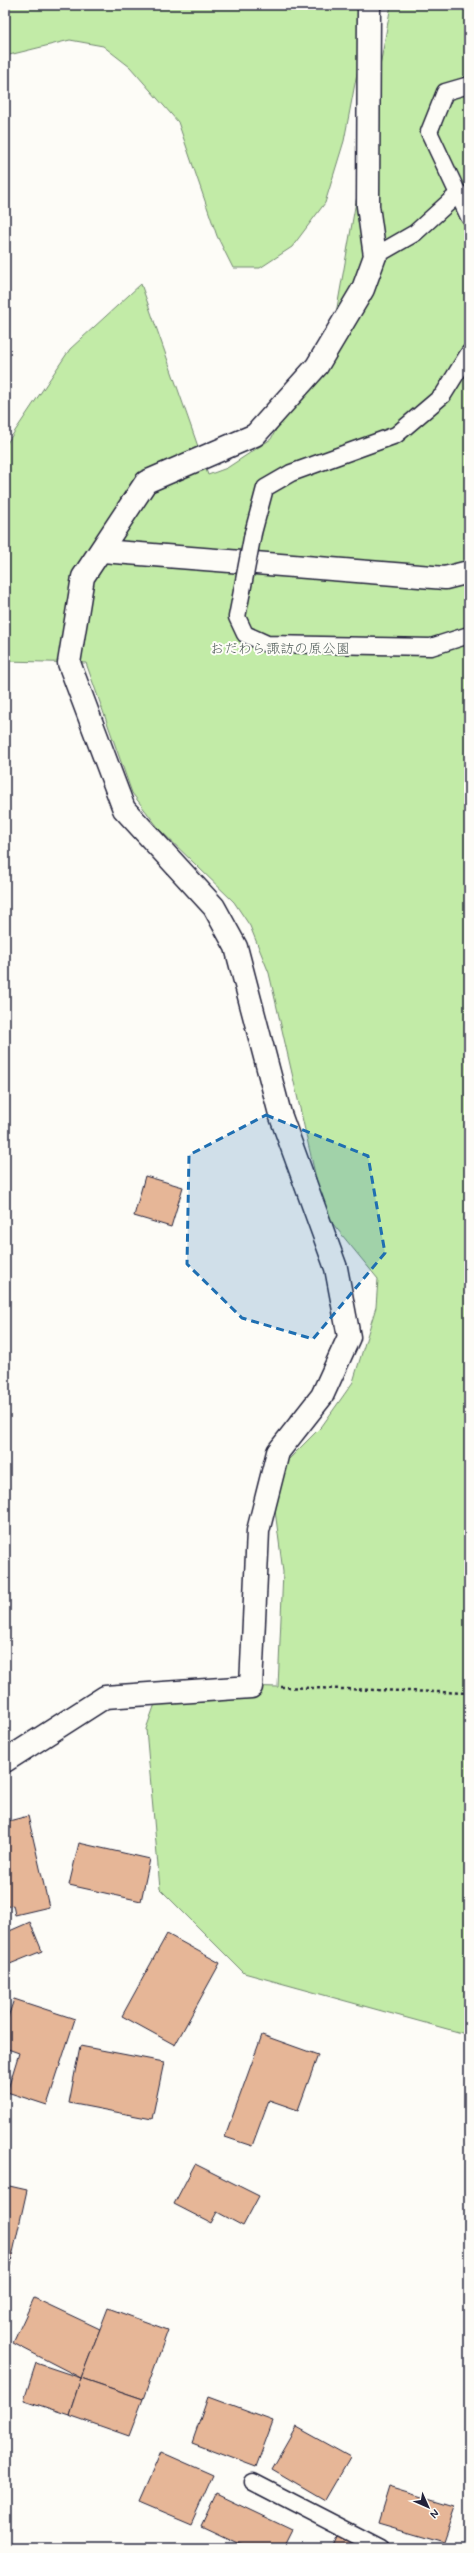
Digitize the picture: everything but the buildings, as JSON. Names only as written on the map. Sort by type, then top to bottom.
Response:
[{"type":"street","points":[[5,1761],[105,1697],[251,1687],[258,1531],[278,1452],[322,1396],[349,1337],[336,1268],[280,1114],[236,948],[214,907],[124,809],[69,663],[83,577],[102,551],[146,482],[255,435],[317,366],[362,290],[374,256],[368,206],[369,5]]},
{"type":"street","points":[[102,551],[445,578],[469,572]]},
{"type":"lane","points":[[469,85],[445,92],[429,132],[469,217]]},
{"type":"lane","points":[[374,256],[415,233],[459,193]]},
{"type":"lane","points":[[469,353],[443,395],[396,435],[292,473],[264,488],[252,533],[237,617],[245,634],[267,644],[431,647],[469,635]]},
{"type":"lane","points":[[253,2482],[380,2548]]},
{"type":"path","points":[[251,1687],[469,1693]]},
{"type":"highlighted area","points":[[266,1115],[368,1156],[385,1253],[313,1339],[242,1318],[187,1264],[189,1155]]},
{"type":"green space","points":[[5,5],[370,5],[344,141],[325,203],[292,247],[260,268],[233,268],[217,236],[178,122],[130,67],[103,46],[70,40],[5,56]]},
{"type":"green space","name":"おだわら諏訪の原公園","points":[[391,5],[469,5],[469,2035],[244,1973],[160,1889],[146,1729],[162,1684],[278,1687],[283,1572],[273,1495],[282,1466],[322,1426],[353,1382],[376,1307],[378,1279],[324,1213],[269,973],[250,926],[234,902],[160,830],[132,793],[86,663],[5,661],[5,446],[70,349],[141,284],[208,475],[227,468],[271,439],[335,319]]}]
